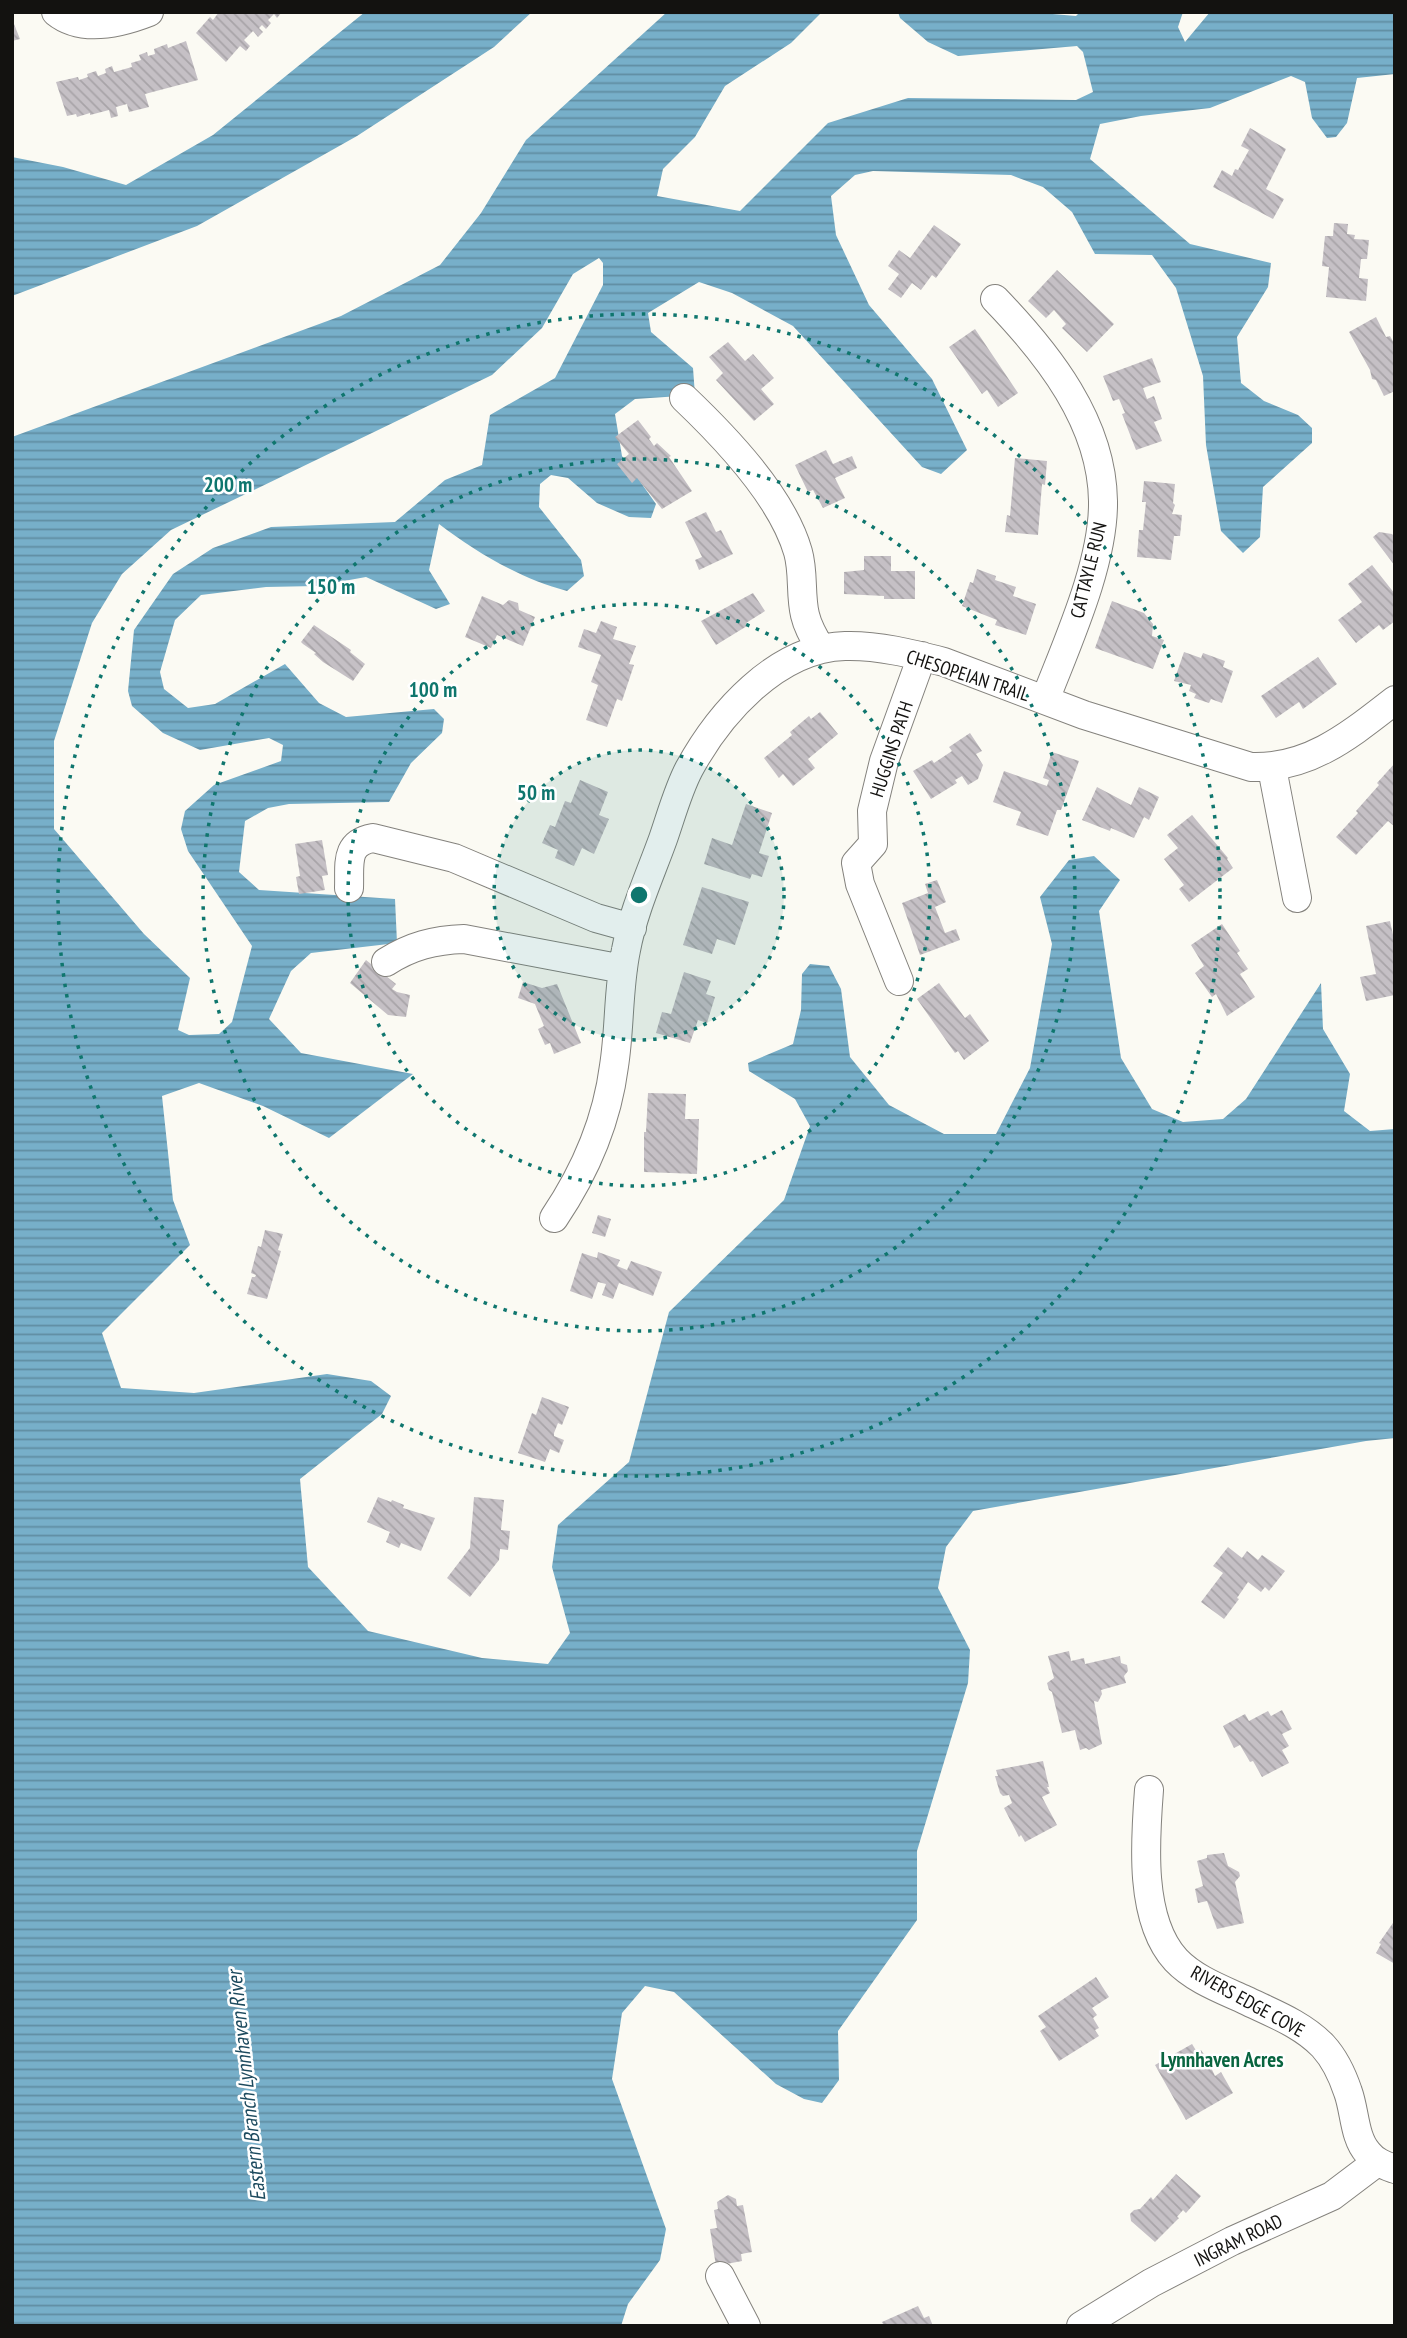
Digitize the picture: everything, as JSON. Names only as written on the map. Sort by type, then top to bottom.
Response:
[{"type":"street","points":[[56,12],[72,23],[86,25],[107,23],[149,12]]},
{"type":"street","name":"CATTAYLE RUN","points":[[995,299],[1016,321],[1053,369],[1083,415],[1094,443],[1101,473],[1103,504],[1089,579],[1045,700]]},
{"type":"street","points":[[684,398],[722,434],[750,467],[786,524],[797,549],[802,572],[805,613],[810,630],[821,649]]},
{"type":"street","name":"CHESOPEIAN TRAIL","points":[[554,1218],[588,1159],[605,1114],[614,1067],[623,969],[632,928],[688,772],[712,730],[737,700],[775,671],[821,649],[845,646],[922,656],[1173,744],[1251,767],[1272,768],[1320,753],[1346,739],[1395,700]]},
{"type":"street","name":"HUGGINS PATH","points":[[899,981],[860,884],[856,863],[873,844],[872,811],[884,761],[922,656]]},
{"type":"street","points":[[1272,768],[1297,898]]},
{"type":"street","points":[[349,888],[350,853],[363,839],[373,838],[454,858],[596,918],[632,928]]},
{"type":"street","points":[[386,962],[401,952],[423,944],[464,939],[623,969]]},
{"type":"street","name":"RIVERS EDGE COVE","points":[[1149,1790],[1147,1860],[1151,1910],[1164,1943],[1177,1960],[1194,1974],[1291,2022],[1324,2047],[1349,2093],[1357,2128],[1366,2151],[1386,2165]]},
{"type":"street","name":"INGRAM ROAD","points":[[1081,2326],[1151,2283],[1232,2241],[1332,2196],[1386,2165]]},
{"type":"street","points":[[720,2276],[746,2326]]},
{"type":"water","points":[[365,12],[532,12],[494,47],[357,136],[197,226],[12,296],[12,157],[63,167],[126,185],[213,135]]},
{"type":"water","name":"Eastern Branch Lynnhaven River","points":[[667,12],[822,12],[791,43],[725,86],[695,137],[663,169],[657,196],[740,211],[828,123],[908,98],[1076,100],[1093,92],[1083,52],[1077,46],[958,56],[928,42],[900,18],[898,12],[1029,12],[1076,16],[1080,12],[1183,12],[1178,27],[1185,42],[1210,12],[1395,12],[1395,74],[1357,78],[1347,123],[1336,137],[1327,138],[1312,118],[1305,82],[1291,76],[1210,108],[1100,124],[1090,159],[1190,244],[1271,263],[1268,287],[1237,337],[1241,383],[1264,401],[1298,415],[1312,428],[1312,443],[1263,487],[1260,537],[1243,553],[1221,531],[1206,445],[1203,376],[1176,288],[1152,255],[1095,254],[1072,212],[1043,187],[1011,175],[873,171],[855,175],[831,196],[836,235],[869,305],[932,379],[967,450],[941,474],[922,467],[793,326],[732,293],[699,282],[648,313],[651,332],[693,368],[695,395],[635,399],[615,414],[622,456],[656,504],[651,518],[629,517],[597,503],[568,478],[551,475],[540,484],[539,507],[581,560],[584,576],[567,591],[533,580],[500,564],[439,524],[429,570],[450,604],[436,609],[366,577],[316,586],[266,587],[201,595],[175,620],[160,672],[164,689],[188,708],[215,704],[285,664],[319,703],[346,717],[434,709],[444,719],[442,733],[411,763],[389,802],[289,804],[268,808],[245,821],[239,872],[259,890],[395,899],[397,943],[311,953],[291,971],[269,1019],[301,1053],[413,1074],[329,1138],[263,1106],[199,1083],[162,1096],[173,1200],[190,1245],[102,1333],[121,1388],[194,1393],[327,1374],[371,1381],[391,1396],[382,1414],[300,1479],[308,1567],[368,1631],[482,1658],[548,1664],[570,1633],[552,1567],[558,1525],[629,1462],[669,1312],[784,1200],[810,1126],[795,1099],[749,1071],[748,1063],[793,1044],[801,1010],[802,974],[810,964],[829,966],[841,989],[850,1057],[889,1105],[944,1134],[996,1134],[1030,1068],[1052,944],[1040,897],[1069,860],[1094,856],[1120,880],[1099,911],[1121,1058],[1152,1109],[1183,1122],[1223,1119],[1246,1099],[1321,983],[1323,1029],[1350,1074],[1344,1111],[1370,1131],[1395,1129],[1395,1438],[973,1511],[946,1547],[938,1588],[970,1650],[968,1683],[917,1851],[917,1920],[838,2031],[839,2080],[822,2103],[804,2099],[776,2084],[674,1992],[645,1986],[622,2013],[612,2079],[666,2229],[660,2260],[628,2304],[621,2326],[12,2326],[12,437],[341,316],[440,265],[481,213],[526,140]],"holes":[[[599,258],[603,263],[603,285],[555,378],[490,415],[482,465],[445,480],[395,522],[271,527],[213,548],[173,574],[134,630],[128,691],[132,706],[163,733],[200,750],[269,738],[283,745],[281,761],[214,785],[185,811],[181,829],[188,851],[252,946],[232,1022],[219,1034],[189,1035],[178,1030],[190,978],[144,934],[54,829],[54,741],[92,623],[122,574],[171,530],[492,375],[542,328],[573,274]]]},
{"type":"building","points":[[219,12],[282,12],[277,18],[274,14],[268,20],[271,23],[266,29],[262,25],[259,28],[263,32],[258,37],[253,31],[244,40],[250,46],[246,51],[240,46],[226,62],[196,33],[210,17],[213,20]]},
{"type":"building","points":[[12,19],[20,39],[12,41]]},
{"type":"building","points":[[186,41],[198,80],[145,94],[149,107],[129,112],[127,104],[116,107],[118,116],[111,118],[109,110],[77,117],[76,114],[67,116],[56,82],[78,77],[79,80],[96,71],[98,76],[106,73],[105,69],[112,66],[114,72],[132,67],[131,63],[141,60],[139,55],[147,52],[148,56],[155,54],[154,49],[167,44],[168,48]]},
{"type":"building","points":[[1250,128],[1286,149],[1266,189],[1284,199],[1273,219],[1213,187],[1222,170],[1232,176],[1235,169],[1238,170],[1249,150],[1241,146]]},
{"type":"building","points":[[1334,223],[1348,224],[1347,234],[1355,235],[1354,239],[1369,240],[1367,259],[1361,259],[1359,278],[1368,279],[1366,301],[1326,297],[1329,267],[1322,266],[1325,236],[1333,236]]},
{"type":"building","points":[[934,225],[961,244],[936,278],[932,275],[921,290],[912,283],[901,298],[888,289],[899,274],[888,266],[899,250],[910,258]]},
{"type":"building","points":[[1057,270],[1114,324],[1087,352],[1062,328],[1066,324],[1054,310],[1046,318],[1028,301]]},
{"type":"building","points":[[1376,317],[1386,337],[1390,336],[1395,345],[1395,391],[1384,396],[1376,380],[1372,379],[1370,370],[1349,332]]},
{"type":"building","points":[[975,329],[1018,393],[998,407],[987,390],[982,394],[949,347]]},
{"type":"building","points":[[728,342],[745,361],[753,354],[774,378],[761,389],[774,404],[754,421],[716,380],[723,373],[709,357]]},
{"type":"building","points":[[1152,358],[1161,382],[1143,388],[1147,399],[1154,396],[1162,419],[1154,422],[1162,441],[1136,450],[1119,399],[1113,401],[1103,376]]},
{"type":"building","points":[[638,420],[651,437],[649,439],[654,446],[657,443],[671,456],[669,457],[692,491],[662,509],[637,478],[632,483],[617,464],[629,454],[615,437]]},
{"type":"building","points":[[826,450],[833,464],[852,456],[857,468],[835,478],[845,498],[823,508],[813,490],[808,492],[795,465]]},
{"type":"building","points":[[1015,458],[1047,461],[1045,485],[1042,484],[1038,535],[1005,532],[1007,515],[1010,516]]},
{"type":"building","points":[[1144,481],[1175,484],[1172,514],[1182,515],[1180,536],[1174,536],[1171,560],[1137,557],[1139,530],[1143,530],[1146,502],[1142,502]]},
{"type":"building","points":[[706,512],[716,532],[721,530],[733,554],[699,570],[695,560],[702,557],[685,522]]},
{"type":"building","points":[[1379,532],[1395,537],[1395,566],[1373,537]]},
{"type":"building","points":[[864,556],[891,556],[891,571],[915,571],[915,599],[884,599],[884,596],[844,594],[844,572],[864,570]]},
{"type":"building","points":[[1372,565],[1395,594],[1395,621],[1383,630],[1379,625],[1356,643],[1338,620],[1362,602],[1348,584]]},
{"type":"building","points":[[977,569],[996,576],[995,580],[1016,587],[1013,596],[1036,604],[1026,635],[995,625],[997,620],[962,606]]},
{"type":"building","points":[[753,593],[765,611],[716,645],[701,621]]},
{"type":"building","points":[[482,596],[503,605],[509,600],[518,603],[519,610],[535,617],[523,646],[497,635],[491,648],[465,637]]},
{"type":"building","points":[[1112,601],[1144,613],[1153,624],[1152,636],[1164,640],[1153,669],[1095,648]]},
{"type":"building","points":[[601,621],[617,627],[613,639],[636,646],[629,664],[634,665],[622,701],[617,699],[607,727],[586,720],[598,685],[591,682],[601,655],[578,647],[584,629],[596,633]]},
{"type":"building","points":[[314,625],[351,650],[350,652],[365,664],[353,681],[323,662],[301,642]]},
{"type":"building","points":[[1184,652],[1201,658],[1203,653],[1225,661],[1223,667],[1233,671],[1222,703],[1211,699],[1209,703],[1194,698],[1196,694],[1189,691],[1191,685],[1174,681]]},
{"type":"building","points":[[1318,657],[1337,684],[1303,709],[1299,702],[1276,718],[1261,696]]},
{"type":"building","points":[[820,712],[838,734],[808,759],[815,768],[793,786],[783,774],[779,778],[764,758],[792,735],[790,732],[809,716],[811,719]]},
{"type":"building","points":[[970,733],[982,751],[976,754],[983,765],[978,779],[968,785],[962,776],[955,780],[957,783],[931,799],[913,771],[932,760],[934,763],[952,751],[949,747]]},
{"type":"building","points":[[1052,752],[1079,761],[1048,836],[1016,825],[1021,812],[993,802],[1004,771],[1047,786],[1049,780],[1043,778]]},
{"type":"building","points":[[1395,763],[1395,827],[1388,821],[1356,855],[1336,837],[1358,813],[1356,811]]},
{"type":"building","points":[[580,780],[608,792],[599,815],[609,819],[594,854],[582,848],[574,866],[555,858],[558,850],[542,843],[550,825],[555,827],[565,801],[571,803]]},
{"type":"building","points":[[1097,787],[1131,805],[1139,787],[1159,797],[1149,820],[1144,817],[1134,838],[1082,820]]},
{"type":"building","points":[[746,804],[772,813],[759,853],[769,856],[762,877],[752,874],[750,879],[704,864],[712,838],[732,845]]},
{"type":"building","points":[[1192,815],[1228,858],[1233,868],[1189,902],[1179,889],[1184,885],[1164,859],[1178,848],[1167,835]]},
{"type":"building","points":[[322,840],[328,875],[322,876],[325,890],[299,894],[296,877],[300,876],[295,844]]},
{"type":"building","points":[[937,880],[946,902],[935,907],[945,933],[956,929],[960,940],[920,955],[902,903],[928,893],[925,884]]},
{"type":"building","points":[[702,887],[749,902],[735,945],[717,939],[712,954],[683,945]]},
{"type":"building","points":[[1390,921],[1395,944],[1395,995],[1366,1001],[1360,977],[1376,974],[1366,926]]},
{"type":"building","points":[[1222,924],[1240,951],[1237,953],[1248,969],[1240,974],[1255,997],[1227,1016],[1216,994],[1212,997],[1195,973],[1204,966],[1191,945]]},
{"type":"building","points":[[366,960],[396,984],[392,989],[410,995],[406,1017],[388,1015],[350,983]]},
{"type":"building","points":[[684,972],[711,981],[706,994],[715,997],[707,1023],[698,1020],[690,1043],[656,1033],[662,1012],[671,1014]]},
{"type":"building","points":[[523,982],[542,988],[557,984],[581,1043],[554,1054],[550,1043],[545,1045],[538,1029],[544,1026],[535,1004],[518,998]]},
{"type":"building","points":[[939,983],[965,1018],[970,1014],[989,1041],[964,1060],[958,1051],[955,1053],[917,999]]},
{"type":"building","points":[[648,1093],[686,1094],[685,1119],[699,1119],[697,1174],[644,1172]]},
{"type":"building","points":[[598,1215],[611,1219],[605,1237],[592,1233]]},
{"type":"building","points":[[265,1230],[283,1234],[278,1250],[281,1251],[267,1299],[247,1294],[252,1277],[256,1275],[251,1273]]},
{"type":"building","points":[[598,1252],[620,1260],[617,1266],[627,1270],[631,1261],[662,1272],[653,1296],[619,1283],[613,1299],[602,1295],[606,1284],[598,1282],[592,1299],[570,1291],[582,1253],[597,1258]]},
{"type":"building","points":[[542,1397],[569,1407],[562,1425],[558,1423],[554,1433],[554,1436],[564,1440],[559,1453],[550,1449],[545,1462],[518,1453],[532,1413],[536,1415]]},
{"type":"building","points":[[378,1497],[435,1518],[421,1551],[401,1543],[399,1548],[386,1542],[390,1532],[367,1522]]},
{"type":"building","points":[[474,1497],[504,1500],[501,1530],[510,1531],[508,1550],[500,1549],[499,1560],[470,1597],[447,1578],[470,1548]]},
{"type":"building","points":[[1228,1547],[1242,1558],[1247,1551],[1258,1560],[1262,1555],[1285,1571],[1269,1591],[1265,1587],[1261,1592],[1248,1582],[1224,1619],[1201,1602],[1223,1573],[1213,1566]]},
{"type":"building","points":[[1069,1651],[1071,1661],[1084,1658],[1085,1664],[1120,1656],[1121,1663],[1127,1665],[1128,1671],[1124,1676],[1126,1683],[1101,1690],[1098,1702],[1094,1701],[1102,1744],[1089,1750],[1080,1750],[1075,1730],[1062,1733],[1052,1692],[1047,1683],[1054,1678],[1048,1656]]},
{"type":"building","points":[[1282,1710],[1292,1729],[1282,1734],[1289,1746],[1282,1750],[1289,1763],[1262,1777],[1240,1745],[1234,1748],[1223,1726],[1245,1714],[1249,1721],[1268,1711],[1271,1716]]},
{"type":"building","points":[[1043,1761],[1050,1793],[1042,1797],[1057,1825],[1025,1842],[1021,1835],[1019,1837],[1004,1808],[1012,1803],[1009,1795],[1003,1796],[1000,1793],[996,1770]]},
{"type":"building","points":[[1224,1853],[1228,1866],[1239,1872],[1240,1876],[1235,1882],[1244,1923],[1217,1929],[1207,1901],[1198,1903],[1195,1889],[1203,1886],[1197,1861],[1207,1858],[1207,1855]]},
{"type":"building","points":[[1395,1920],[1395,1964],[1376,1953],[1381,1944],[1379,1943]]},
{"type":"building","points":[[1096,1977],[1109,1997],[1092,2008],[1097,2015],[1093,2018],[1099,2028],[1095,2030],[1099,2036],[1059,2061],[1040,2031],[1046,2027],[1038,2016]]},
{"type":"building","points":[[1192,2044],[1197,2052],[1201,2050],[1215,2076],[1221,2072],[1233,2093],[1186,2120],[1155,2065]]},
{"type":"building","points":[[1176,2174],[1201,2196],[1186,2213],[1183,2210],[1177,2217],[1179,2218],[1155,2242],[1131,2221],[1130,2214],[1140,2209],[1151,2197],[1153,2200]]},
{"type":"building","points":[[728,2195],[736,2199],[737,2206],[743,2205],[752,2252],[741,2254],[742,2261],[716,2266],[710,2229],[717,2228],[714,2210],[718,2209],[717,2202]]},
{"type":"building","points":[[918,2306],[924,2318],[929,2316],[933,2326],[884,2326],[882,2322]]},
{"type":"district","name":"Lynnhaven Acres","points":[[1222,2059]]}]
